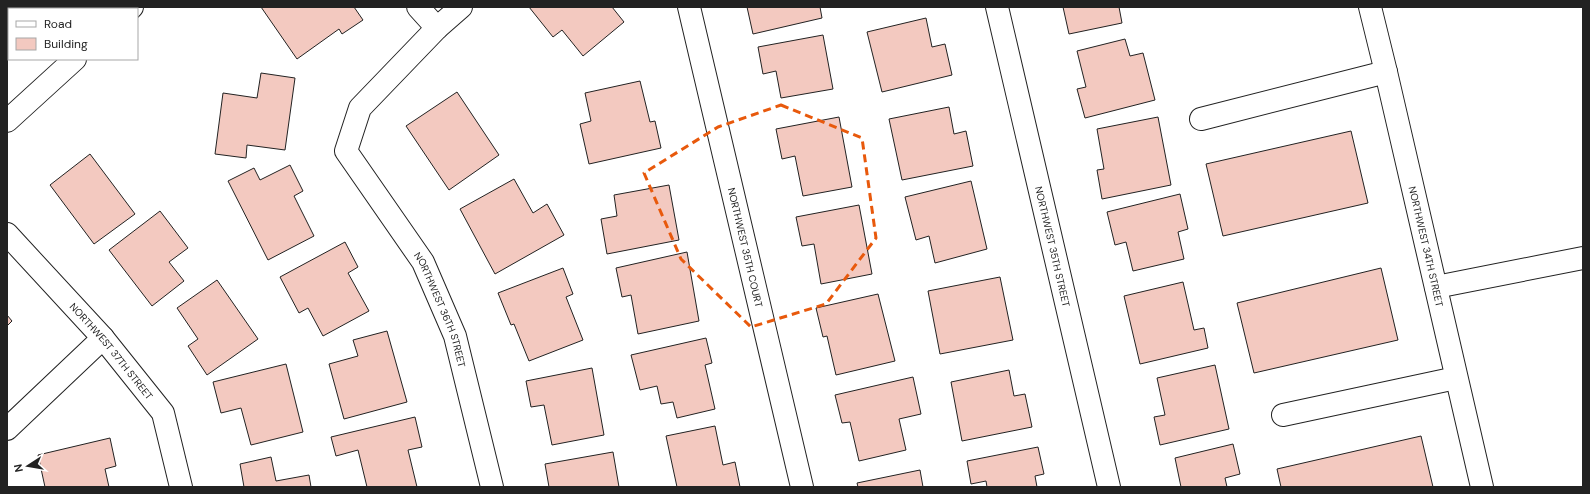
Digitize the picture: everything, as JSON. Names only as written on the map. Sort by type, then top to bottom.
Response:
[{"type":"street","points":[[418,7],[437,28],[461,7]]},
{"type":"street","name":"NORTHWEST 35TH COURT","points":[[689,7],[802,487]]},
{"type":"street","name":"NORTHWEST 35TH STREET","points":[[997,7],[1109,487]]},
{"type":"street","name":"NORTHWEST 34TH STREET","points":[[1370,7],[1482,487]]},
{"type":"street","name":"NORTHWEST 36TH STREET","points":[[437,28],[360,108],[346,151],[422,262],[455,336],[492,487]]},
{"type":"street","points":[[7,121],[74,60]]},
{"type":"street","points":[[1201,119],[1386,72]]},
{"type":"street","name":"NORTHWEST 37TH STREET","points":[[7,234],[103,338],[163,413],[181,487]]},
{"type":"street","points":[[1436,287],[1583,258]]},
{"type":"street","points":[[7,429],[103,338]]},
{"type":"street","points":[[1283,415],[1456,378]]},
{"type":"highlighted area","points":[[781,105],[862,138],[876,238],[826,304],[751,327],[681,259],[644,173],[718,127]]},
{"type":"building","points":[[261,7],[354,7],[363,20],[342,34],[339,29],[297,59]]},
{"type":"building","points":[[529,7],[612,7],[624,22],[583,56],[562,30],[553,37]]},
{"type":"building","points":[[747,7],[820,7],[822,18],[753,34]]},
{"type":"building","points":[[1063,7],[1119,7],[1122,23],[1069,34]]},
{"type":"building","points":[[926,18],[932,47],[945,44],[952,75],[882,92],[867,32]]},
{"type":"building","points":[[823,35],[833,89],[781,98],[776,71],[763,74],[758,47]]},
{"type":"building","points":[[1125,39],[1130,56],[1143,53],[1155,100],[1085,118],[1077,89],[1086,87],[1077,51]]},
{"type":"building","points":[[261,73],[295,78],[285,150],[247,145],[246,158],[215,154],[223,93],[257,98]]},
{"type":"building","points":[[640,81],[650,122],[655,121],[661,148],[589,164],[580,124],[591,121],[585,93]]},
{"type":"building","points":[[457,92],[499,155],[449,190],[406,126]]},
{"type":"building","points":[[949,107],[954,134],[966,131],[973,166],[902,180],[889,119]]},
{"type":"building","points":[[839,117],[852,187],[803,196],[795,156],[782,159],[776,129]]},
{"type":"building","points":[[1158,117],[1171,185],[1102,199],[1097,170],[1104,169],[1097,129]]},
{"type":"building","points":[[1351,131],[1368,203],[1223,236],[1206,164]]},
{"type":"building","points":[[90,154],[135,214],[94,244],[50,185]]},
{"type":"building","points":[[290,165],[303,191],[294,196],[314,236],[268,260],[228,181],[254,168],[260,180]]},
{"type":"building","points":[[514,179],[533,213],[547,204],[564,235],[495,274],[460,209]]},
{"type":"building","points":[[971,181],[987,249],[935,263],[929,236],[916,240],[905,197]]},
{"type":"building","points":[[669,185],[679,240],[607,254],[601,219],[617,216],[614,195]]},
{"type":"building","points":[[1180,194],[1188,229],[1178,232],[1184,259],[1133,271],[1126,242],[1115,245],[1107,212]]},
{"type":"building","points":[[859,205],[872,274],[821,284],[814,244],[802,246],[796,217]]},
{"type":"building","points":[[160,211],[188,248],[169,262],[184,281],[152,306],[109,250]]},
{"type":"building","points":[[345,242],[358,267],[348,273],[369,311],[323,336],[308,308],[299,313],[280,277]]},
{"type":"building","points":[[687,252],[699,321],[638,334],[631,295],[622,297],[616,268]]},
{"type":"building","points":[[563,268],[573,294],[566,297],[583,340],[529,361],[514,324],[511,325],[498,293]]},
{"type":"building","points":[[1381,268],[1398,340],[1254,373],[1237,303]]},
{"type":"building","points":[[1000,277],[1013,340],[940,354],[928,291]]},
{"type":"building","points":[[217,280],[258,339],[207,375],[188,346],[198,339],[177,308]]},
{"type":"building","points":[[1183,282],[1194,330],[1204,328],[1208,348],[1140,364],[1124,296]]},
{"type":"building","points":[[878,294],[895,361],[836,375],[827,336],[823,337],[816,308]]},
{"type":"building","points":[[7,315],[12,321],[7,326]]},
{"type":"building","points":[[387,331],[407,402],[344,419],[329,364],[358,356],[353,340]]},
{"type":"building","points":[[706,338],[712,363],[705,365],[715,409],[677,418],[673,402],[661,404],[657,386],[640,390],[631,355]]},
{"type":"building","points":[[286,364],[303,432],[251,445],[241,408],[221,413],[213,382]]},
{"type":"building","points":[[1215,365],[1229,429],[1160,445],[1154,417],[1165,415],[1157,378]]},
{"type":"building","points":[[592,368],[604,435],[552,445],[544,405],[531,407],[526,381]]},
{"type":"building","points":[[1009,370],[1014,396],[1025,394],[1032,427],[962,441],[951,382]]},
{"type":"building","points":[[913,377],[921,414],[899,419],[906,450],[859,461],[850,422],[842,423],[835,395]]},
{"type":"building","points":[[415,417],[422,447],[408,450],[417,487],[367,487],[358,450],[336,456],[331,437]]},
{"type":"building","points":[[715,426],[723,465],[735,462],[740,487],[677,487],[666,436]]},
{"type":"building","points":[[1421,436],[1433,487],[1281,487],[1277,469]]},
{"type":"building","points":[[110,438],[116,466],[105,469],[109,487],[45,487],[38,455]]},
{"type":"building","points":[[1233,444],[1240,474],[1225,478],[1227,487],[1181,487],[1175,458]]},
{"type":"building","points":[[1038,447],[1044,474],[1035,476],[1037,487],[987,487],[986,481],[971,484],[967,461]]},
{"type":"building","points":[[613,452],[619,487],[549,487],[545,464]]},
{"type":"building","points":[[271,457],[276,481],[309,475],[311,487],[244,487],[240,464]]},
{"type":"building","points":[[920,470],[923,487],[858,487],[857,483]]}]
